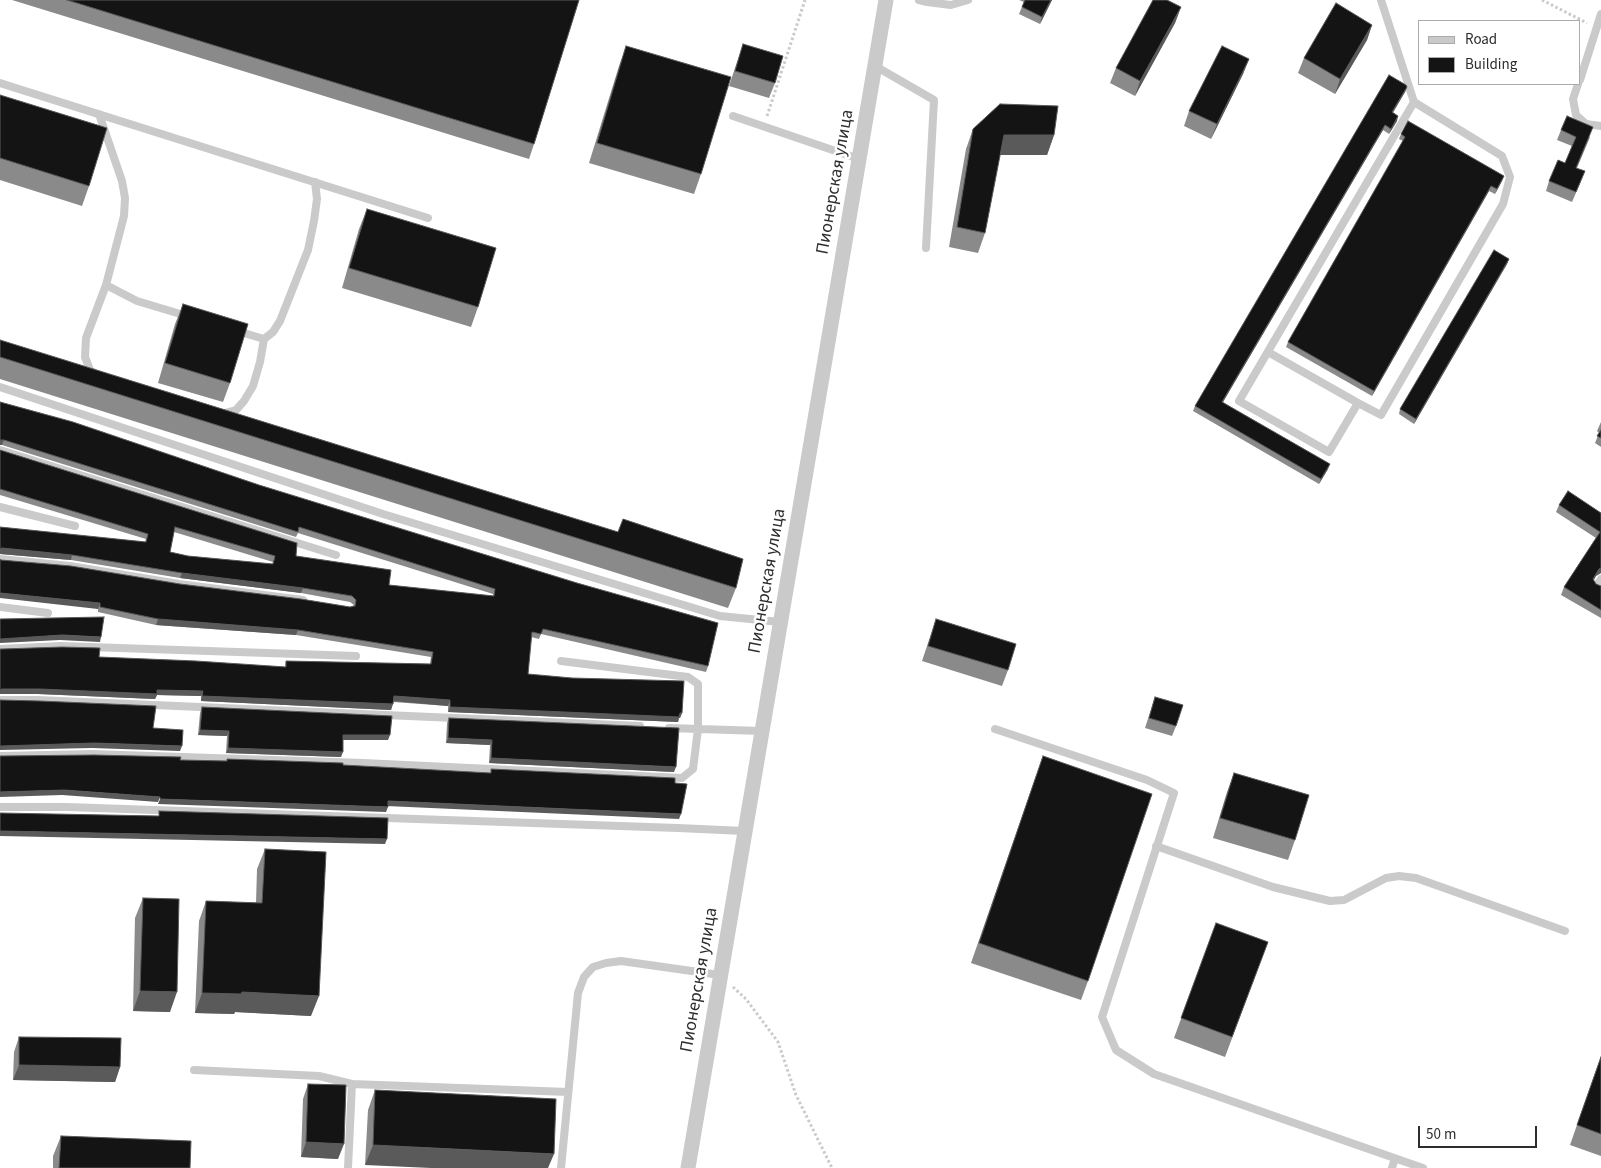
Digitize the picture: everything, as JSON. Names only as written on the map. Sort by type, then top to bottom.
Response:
[{"type":"street","name":"Пионерская улица","points":[[688,1168],[886,0]]},
{"type":"lane","points":[[919,0],[951,5],[968,0]]},
{"type":"lane","points":[[1268,352],[1380,415],[1503,204],[1510,177],[1502,156],[1489,146],[1414,102],[1381,0]]},
{"type":"lane","points":[[1581,77],[1601,14]]},
{"type":"lane","points":[[875,66],[934,100],[926,248]]},
{"type":"lane","points":[[0,83],[428,218]]},
{"type":"lane","points":[[1578,85],[1573,100],[1576,115],[1586,124],[1601,126]]},
{"type":"lane","points":[[1358,403],[1329,452],[1239,401],[1414,102]]},
{"type":"lane","points":[[99,114],[122,182],[125,198],[124,216],[106,285],[86,338],[85,357],[90,370],[104,379]]},
{"type":"lane","points":[[733,116],[859,159]]},
{"type":"lane","points":[[214,413],[221,414],[236,410],[253,386],[264,339],[273,332],[280,321],[308,250],[317,200],[315,182]]},
{"type":"lane","points":[[106,285],[137,301],[191,317]]},
{"type":"lane","points":[[227,328],[264,339]]},
{"type":"lane","points":[[0,387],[383,514],[711,614],[780,622]]},
{"type":"lane","points":[[0,450],[336,555]]},
{"type":"lane","points":[[0,507],[74,526]]},
{"type":"lane","points":[[0,560],[70,566],[179,584],[310,601]]},
{"type":"lane","points":[[1601,578],[1596,586],[1601,588]]},
{"type":"lane","points":[[0,607],[48,613]]},
{"type":"lane","points":[[0,649],[60,646],[356,656]]},
{"type":"lane","points":[[0,756],[111,754],[363,763],[682,778],[693,769],[698,729],[698,684],[688,677],[561,661]]},
{"type":"lane","points":[[0,700],[48,700],[644,726]]},
{"type":"lane","points":[[663,728],[761,731]]},
{"type":"lane","points":[[995,729],[1147,780],[1174,793],[1102,1018],[1116,1050],[1154,1074],[1423,1168]]},
{"type":"lane","points":[[0,807],[67,807],[678,828],[744,832]]},
{"type":"lane","points":[[1156,846],[1272,887],[1330,901],[1344,900],[1386,878],[1399,876],[1416,878],[1565,931]]},
{"type":"lane","points":[[561,1168],[578,993],[584,977],[593,967],[606,962],[622,962],[720,975]]},
{"type":"lane","points":[[194,1070],[318,1076],[352,1084],[568,1092]]},
{"type":"lane","points":[[348,1168],[352,1084]]},
{"type":"lane","points":[[1392,1168],[1396,1158]]},
{"type":"path","points":[[763,127],[805,0]]},
{"type":"path","points":[[1542,0],[1581,20]]},
{"type":"path","points":[[1581,20],[1596,28]]},
{"type":"path","points":[[720,975],[746,999],[778,1042],[796,1095],[832,1168]]},
{"type":"building","points":[[67,0],[579,0],[534,144]]},
{"type":"building","points":[[1025,0],[1051,0],[1042,17],[1022,7]]},
{"type":"building","points":[[1153,0],[1167,0],[1181,7],[1140,81],[1116,68]]},
{"type":"building","points":[[1336,3],[1372,25],[1340,79],[1304,58]]},
{"type":"building","points":[[743,44],[783,56],[775,83],[735,71]]},
{"type":"building","points":[[626,46],[731,77],[701,174],[597,143]]},
{"type":"building","points":[[1222,46],[1249,59],[1217,124],[1189,111]]},
{"type":"building","points":[[1389,75],[1407,87],[1392,112],[1398,116],[1391,129],[1385,125],[1222,402],[1330,464],[1321,479],[1195,406]]},
{"type":"building","points":[[0,95],[107,128],[89,186],[0,158]]},
{"type":"building","points":[[1000,104],[1058,106],[1054,135],[1004,135],[985,233],[957,227],[973,129]]},
{"type":"building","points":[[1567,116],[1593,127],[1576,168],[1585,171],[1576,192],[1549,181],[1558,160],[1565,163],[1576,137],[1561,130]]},
{"type":"building","points":[[1408,121],[1504,176],[1497,189],[1491,186],[1374,391],[1288,342],[1405,137],[1401,134]]},
{"type":"building","points":[[367,209],[496,248],[478,307],[349,268]]},
{"type":"building","points":[[1494,250],[1509,259],[1416,419],[1400,409]]},
{"type":"building","points":[[183,304],[248,324],[230,383],[165,363]]},
{"type":"building","points":[[0,340],[618,532],[623,519],[743,559],[736,588],[0,357]]},
{"type":"building","points":[[0,402],[73,422],[259,485],[577,583],[718,623],[708,666],[543,629],[541,634],[532,632],[528,674],[572,678],[684,681],[682,713],[680,713],[679,717],[450,707],[450,700],[394,696],[393,704],[202,696],[203,691],[157,690],[157,694],[40,689],[0,690],[0,649],[100,648],[99,657],[286,667],[286,661],[431,664],[433,652],[298,630],[158,619],[100,607],[100,603],[0,593],[0,559],[71,566],[180,584],[350,607],[355,606],[356,600],[352,596],[303,588],[182,573],[72,555],[0,549],[0,527],[146,542],[148,534],[0,489],[0,450],[297,543],[296,556],[391,570],[389,585],[494,596],[495,589],[299,527],[298,532],[0,440]],"holes":[[[175,527],[275,556],[273,564],[188,556],[170,552]]]},
{"type":"building","points":[[1601,430],[1601,438],[1597,436]]},
{"type":"building","points":[[1568,491],[1601,513],[1601,568],[1593,579],[1596,584],[1601,586],[1601,610],[1564,587],[1600,532],[1559,505]]},
{"type":"building","points":[[104,617],[101,637],[62,635],[0,639],[0,619]]},
{"type":"building","points":[[936,619],[1016,644],[1008,670],[928,646]]},
{"type":"building","points":[[1155,697],[1183,705],[1176,726],[1149,718]]},
{"type":"building","points":[[0,700],[156,706],[153,728],[183,730],[182,746],[94,743],[0,746]]},
{"type":"building","points":[[202,707],[392,716],[390,735],[343,735],[343,752],[228,748],[229,731],[200,730]]},
{"type":"building","points":[[449,718],[679,728],[676,767],[491,758],[492,740],[448,738]]},
{"type":"building","points":[[94,755],[181,757],[180,760],[227,761],[227,759],[343,763],[343,765],[491,773],[491,769],[675,778],[675,783],[687,784],[681,814],[388,801],[388,807],[160,799],[160,797],[64,790],[0,792],[0,756]]},
{"type":"building","points":[[1043,756],[1152,794],[1088,981],[979,943]]},
{"type":"building","points":[[1234,773],[1309,795],[1295,840],[1220,818]]},
{"type":"building","points":[[159,811],[388,818],[387,839],[0,831],[0,813],[159,816]]},
{"type":"building","points":[[265,849],[326,852],[319,996],[242,992],[241,994],[202,993],[206,901],[262,903]]},
{"type":"building","points":[[143,898],[179,899],[177,992],[140,991]]},
{"type":"building","points":[[1216,923],[1268,942],[1232,1037],[1181,1018]]},
{"type":"building","points":[[19,1037],[121,1038],[120,1067],[19,1065]]},
{"type":"building","points":[[1601,1057],[1601,1134],[1577,1125]]},
{"type":"building","points":[[308,1084],[346,1085],[344,1144],[306,1142]]},
{"type":"building","points":[[375,1090],[556,1099],[554,1154],[373,1145]]},
{"type":"building","points":[[61,1136],[191,1141],[190,1168],[59,1168]]}]
